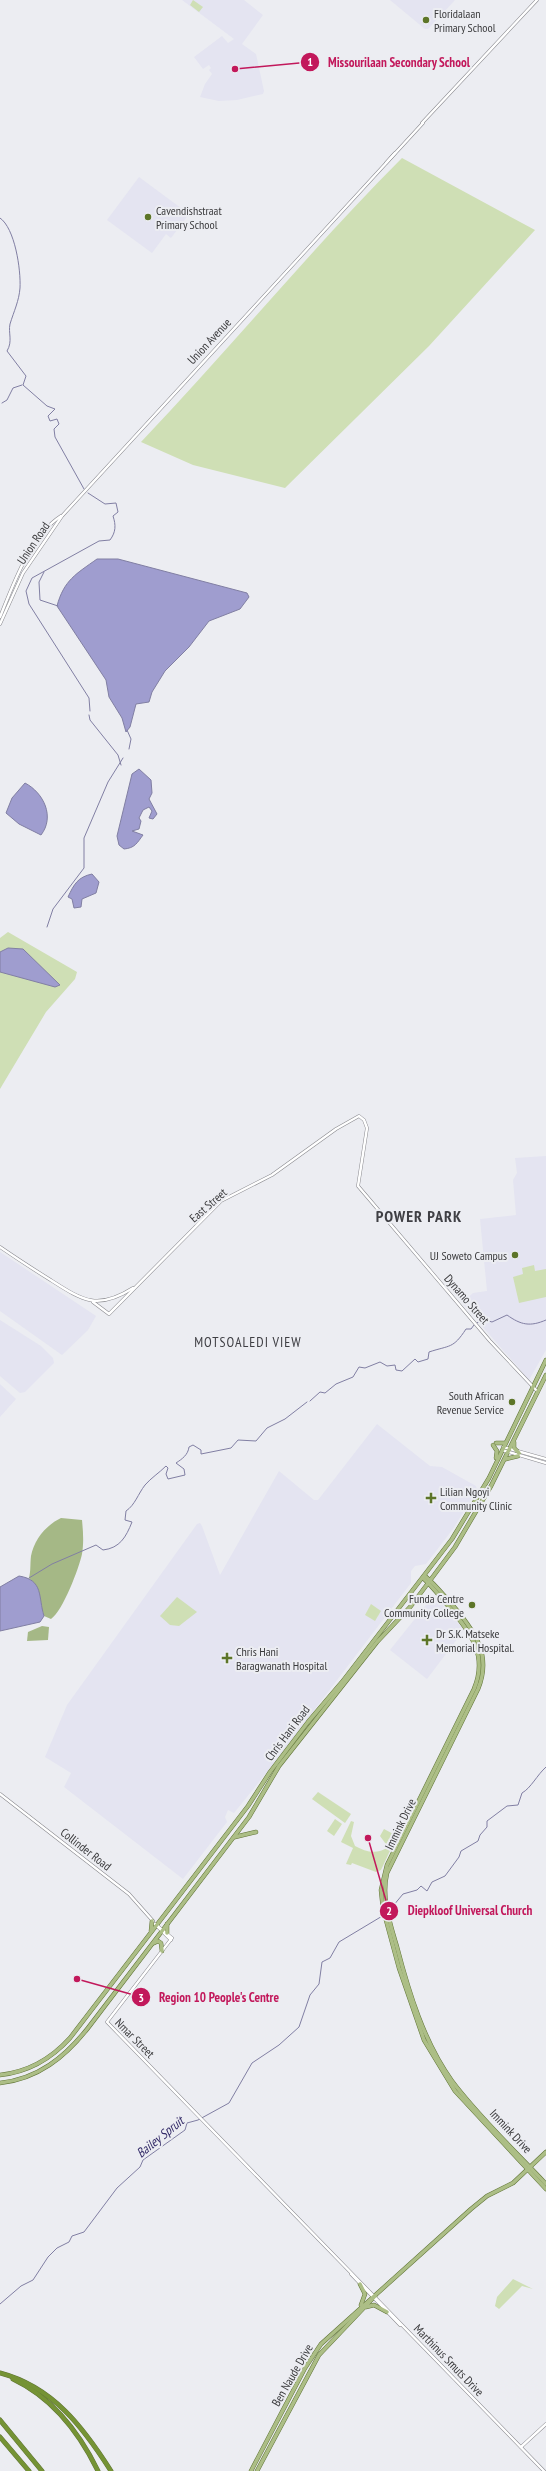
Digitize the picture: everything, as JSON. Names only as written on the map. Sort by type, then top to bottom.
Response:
[{"type":"highway","points":[[0,2373],[36,2392],[61,2414],[80,2438],[98,2471]]},
{"type":"highway","points":[[0,2373],[35,2387],[63,2408],[84,2430],[111,2471]]},
{"type":"highway","points":[[0,2420],[42,2471]]},
{"type":"highway","points":[[0,2437],[29,2471]]},
{"type":"main road","name":"Chris Hani Road","points":[[0,2075],[33,2066],[60,2048],[76,2031],[147,1939],[155,1923],[164,1918],[248,1806],[288,1749],[424,1577],[463,1522],[495,1465],[546,1360]]},
{"type":"main road","name":"Chris Hani Road","points":[[0,2083],[32,2074],[66,2053],[162,1931],[251,1814],[277,1770],[376,1642],[422,1591],[469,1527],[509,1452],[546,1375]]},
{"type":"main road","points":[[504,1461],[510,1456],[519,1454],[514,1448],[514,1441]]},
{"type":"main road","points":[[495,1465],[497,1453],[495,1444],[505,1443]]},
{"type":"main road","points":[[422,1591],[428,1588],[436,1589],[435,1581],[437,1572]]},
{"type":"main road","name":"Immink Drive","points":[[424,1577],[475,1633],[482,1652],[483,1671],[478,1689],[387,1873],[384,1889],[387,1924],[424,2040],[452,2087],[546,2189]]},
{"type":"main road","name":"Immink Drive","points":[[436,1589],[472,1634],[479,1654],[477,1681],[387,1865],[381,1890],[386,1913],[390,1920],[407,1982],[430,2043],[452,2080],[528,2169],[546,2184]]},
{"type":"main road","points":[[288,1749],[298,1738],[302,1738]]},
{"type":"main road","points":[[232,1840],[238,1835],[251,1835],[256,1832]]},
{"type":"main road","points":[[147,1939],[155,1923],[164,1918]]},
{"type":"main road","points":[[167,1933],[168,1923]]},
{"type":"main road","points":[[151,1945],[159,1942],[163,1945],[162,1951]]},
{"type":"main road","name":"Ben Naude Drive","points":[[257,2471],[319,2355],[358,2312],[402,2270],[484,2198],[510,2185],[546,2152]]},
{"type":"main road","name":"Ben Naude Drive","points":[[528,2169],[546,2155]]},
{"type":"main road","points":[[358,2312],[365,2297],[360,2284]]},
{"type":"main road","points":[[358,2312],[372,2305],[387,2312]]},
{"type":"main road","name":"Ben Naude Drive","points":[[251,2471],[310,2359],[326,2339],[358,2312]]},
{"type":"street","name":"Union Avenue","points":[[62,516],[537,0]]},
{"type":"street","name":"Union Road","points":[[0,617],[26,558],[44,533],[62,516]]},
{"type":"street","name":"Union Road","points":[[0,624],[23,573],[62,516]]},
{"type":"street","name":"East Street","points":[[93,1302],[108,1314],[133,1291],[222,1201],[272,1175],[350,1119],[359,1116]]},
{"type":"street","name":"Dynamo Street","points":[[359,1116],[364,1120],[367,1128],[358,1186],[532,1388],[538,1392]]},
{"type":"street","points":[[0,1247],[70,1293],[93,1302],[116,1298],[137,1286]]},
{"type":"street","points":[[502,1449],[509,1452],[546,1459]]},
{"type":"street","points":[[519,1454],[546,1463]]},
{"type":"street","name":"Collinder Road","points":[[0,1794],[129,1894],[162,1931],[172,1939]]},
{"type":"street","name":"Collinder Road","points":[[162,1931],[167,1933],[172,1939]]},
{"type":"street","name":"Nmar Street","points":[[172,1939],[107,2022],[225,2143]]},
{"type":"street","name":"Marthinus Smuts Drive","points":[[225,2143],[544,2471]]},
{"type":"street","name":"Marthinus Smuts Drive","points":[[341,2262],[360,2284],[374,2296]]},
{"type":"street","points":[[374,2296],[387,2312],[406,2330]]},
{"type":"street","points":[[521,2447],[546,2424]]},
{"type":"shaded area","points":[[182,0],[244,0],[263,15],[242,44],[256,54],[264,91],[263,94],[237,100],[219,101],[200,97],[205,84],[212,74],[209,70],[211,68],[209,65],[203,69],[194,57],[222,36],[228,43],[234,39]]},
{"type":"shaded area","name":"Floridalaan Primary School","points":[[390,0],[455,0],[428,29],[425,29]]},
{"type":"shaded area","name":"Cavendishstraat Primary School","points":[[139,177],[189,214],[171,238],[166,234],[152,253],[107,220]]},
{"type":"shaded area","name":"UJ Soweto Campus","points":[[546,1156],[546,1350],[529,1380],[462,1303],[473,1293],[487,1291],[480,1219],[516,1215],[513,1180],[517,1173],[515,1158]]},
{"type":"shaded area","points":[[0,1252],[96,1316],[88,1330],[62,1355],[0,1311]]},
{"type":"shaded area","points":[[0,1320],[41,1346],[53,1358],[54,1363],[25,1392],[20,1393],[0,1376]]},
{"type":"shaded area","points":[[0,1384],[16,1399],[0,1417]]},
{"type":"shaded area","name":"Chris Hani Baragwanath Hospital","points":[[377,1424],[430,1466],[442,1467],[476,1486],[477,1490],[453,1529],[426,1564],[415,1566],[411,1571],[411,1583],[267,1772],[234,1813],[228,1810],[225,1817],[227,1822],[183,1879],[64,1787],[71,1773],[45,1757],[67,1705],[197,1524],[200,1523],[202,1526],[220,1575],[279,1471],[314,1500],[318,1500]]},
{"type":"shaded area","name":"Dr S.K. Matseke Memorial Hospital.","points":[[434,1595],[464,1630],[427,1679],[390,1650]]},
{"type":"green space","points":[[193,0],[203,7],[199,12],[190,5]]},
{"type":"green space","points":[[402,158],[535,230],[429,346],[285,488],[193,465],[141,442],[207,371],[335,228]]},
{"type":"green space","points":[[8,932],[77,972],[75,979],[46,1012],[0,1089],[0,938]]},
{"type":"green space","points":[[534,1265],[535,1271],[546,1269],[546,1297],[519,1303],[513,1277],[523,1274],[522,1268]]},
{"type":"green space","points":[[61,1518],[82,1520],[83,1550],[78,1569],[70,1589],[56,1614],[51,1619],[44,1616],[38,1591],[29,1578],[31,1556],[38,1539],[50,1525]]},
{"type":"green space","points":[[177,1597],[197,1612],[179,1626],[170,1625],[160,1616]]},
{"type":"green space","points":[[371,1604],[381,1611],[375,1621],[365,1615]]},
{"type":"green space","points":[[42,1626],[49,1627],[48,1640],[27,1641],[28,1632]]},
{"type":"green space","points":[[318,1792],[351,1814],[345,1823],[312,1799]]},
{"type":"green space","points":[[335,1819],[342,1824],[334,1836],[327,1831]]},
{"type":"green space","points":[[351,1821],[354,1822],[351,1836],[355,1846],[363,1850],[376,1852],[384,1850],[388,1847],[380,1836],[384,1829],[397,1836],[381,1870],[376,1872],[352,1863],[351,1865],[346,1864],[353,1848],[341,1842]]},
{"type":"green space","points":[[513,2279],[533,2289],[522,2286],[499,2309],[495,2306],[497,2297]]},
{"type":"water","points":[[97,559],[118,559],[247,593],[249,597],[240,609],[209,621],[189,647],[165,671],[152,692],[149,702],[136,704],[130,727],[126,732],[122,718],[109,697],[106,680],[57,606],[63,590],[72,578]]},
{"type":"water","points":[[139,769],[151,780],[152,793],[149,799],[157,814],[153,819],[149,818],[152,811],[149,807],[143,810],[139,818],[141,821],[139,829],[132,831],[143,835],[133,846],[124,849],[119,845],[117,836],[132,774]]},
{"type":"water","points":[[25,783],[32,787],[42,799],[45,806],[47,821],[41,835],[19,824],[6,813],[12,798]]},
{"type":"water","points":[[92,874],[99,882],[96,893],[82,899],[81,907],[74,908],[72,899],[68,897],[72,888],[80,879]]},
{"type":"water","points":[[8,948],[23,949],[60,985],[55,987],[0,972],[0,952]]},
{"type":"water","points":[[19,1576],[33,1581],[36,1585],[39,1590],[44,1616],[40,1622],[0,1631],[0,1587]]},
{"type":"waterway","points":[[0,218],[10,231],[13,240],[18,261],[20,280],[19,297],[10,324],[10,344],[7,351],[26,376],[23,385],[47,406],[55,409],[48,416],[50,421],[57,419],[59,424],[54,429],[55,437],[84,489]]},
{"type":"waterway","points":[[2,403],[7,400],[13,388],[22,385]]},
{"type":"waterway","points":[[88,493],[105,504],[116,503],[118,512],[113,516],[115,528],[112,537],[110,540],[99,541],[32,578],[26,591],[29,604],[89,698],[90,711]]},
{"type":"waterway","points":[[44,572],[39,582],[40,600],[58,606]]},
{"type":"waterway","points":[[89,715],[90,720],[118,755],[121,765]]},
{"type":"waterway","points":[[127,730],[131,739],[129,749]]},
{"type":"waterway","points":[[47,927],[53,909],[84,868],[84,838],[108,782],[123,758]]},
{"type":"waterway","points":[[477,1323],[482,1319],[492,1322],[507,1315],[521,1323],[526,1324],[535,1324],[546,1320]]},
{"type":"waterway","points":[[310,1401],[320,1392],[325,1393],[336,1384],[353,1377],[359,1367],[365,1368],[380,1362],[387,1366],[395,1365],[396,1370],[402,1371],[415,1359],[418,1362],[428,1359],[429,1352],[447,1347],[454,1343],[466,1329],[471,1329],[474,1325]]},
{"type":"waterway","points":[[29,1578],[52,1564],[96,1545],[103,1550],[114,1547],[122,1541],[132,1522],[125,1520],[126,1511],[132,1506],[147,1482],[166,1466],[168,1468],[166,1474],[168,1479],[185,1475],[184,1469],[176,1463],[186,1455],[189,1447],[193,1445],[201,1450],[201,1454],[231,1448],[238,1440],[256,1441],[267,1428],[285,1419],[307,1402]]},
{"type":"waterway","name":"Bailey Spruit","points":[[388,1912],[403,1894],[417,1890],[421,1886],[427,1891],[432,1882],[445,1876],[459,1857],[461,1851],[478,1841],[480,1835],[487,1827],[487,1821],[507,1806],[518,1805],[522,1793],[546,1767]]},
{"type":"waterway","name":"Bailey Spruit","points":[[0,2304],[21,2286],[33,2280],[48,2257],[57,2248],[69,2242],[72,2236],[84,2232],[117,2188],[140,2167],[143,2160],[185,2130],[187,2123],[198,2120],[229,2103],[252,2063],[279,2045],[299,2027],[310,1995],[319,1984],[322,1962],[330,1958],[339,1942],[384,1915]]},
{"type":"place","name":"Floridalaan Primary School","points":[[426,20]]},
{"type":"place","name":"Missourilaan Secondary School","points":[[235,69]]},
{"type":"place","name":"Cavendishstraat Primary School","points":[[148,217]]},
{"type":"place","name":"UJ Soweto Campus","points":[[515,1255]]},
{"type":"place","name":"South African Revenue Service","points":[[512,1402]]},
{"type":"place","name":"Lilian Ngoyi Community Clinic","points":[[431,1498]]},
{"type":"place","name":"Funda Centre Community College","points":[[472,1605]]},
{"type":"place","name":"Dr S.K. Matseke Memorial Hospital.","points":[[427,1640]]},
{"type":"place","name":"Chris Hani Baragwanath Hospital","points":[[227,1658]]},
{"type":"place","name":"Diepkloof Universal Church","points":[[368,1838]]},
{"type":"place","name":"Region 10 People's Centre","points":[[77,1979]]},
{"type":"district","name":"POWER PARK","points":[[419,1216]]},
{"type":"district","name":"MOTSOALEDI VIEW","points":[[248,1342]]}]
